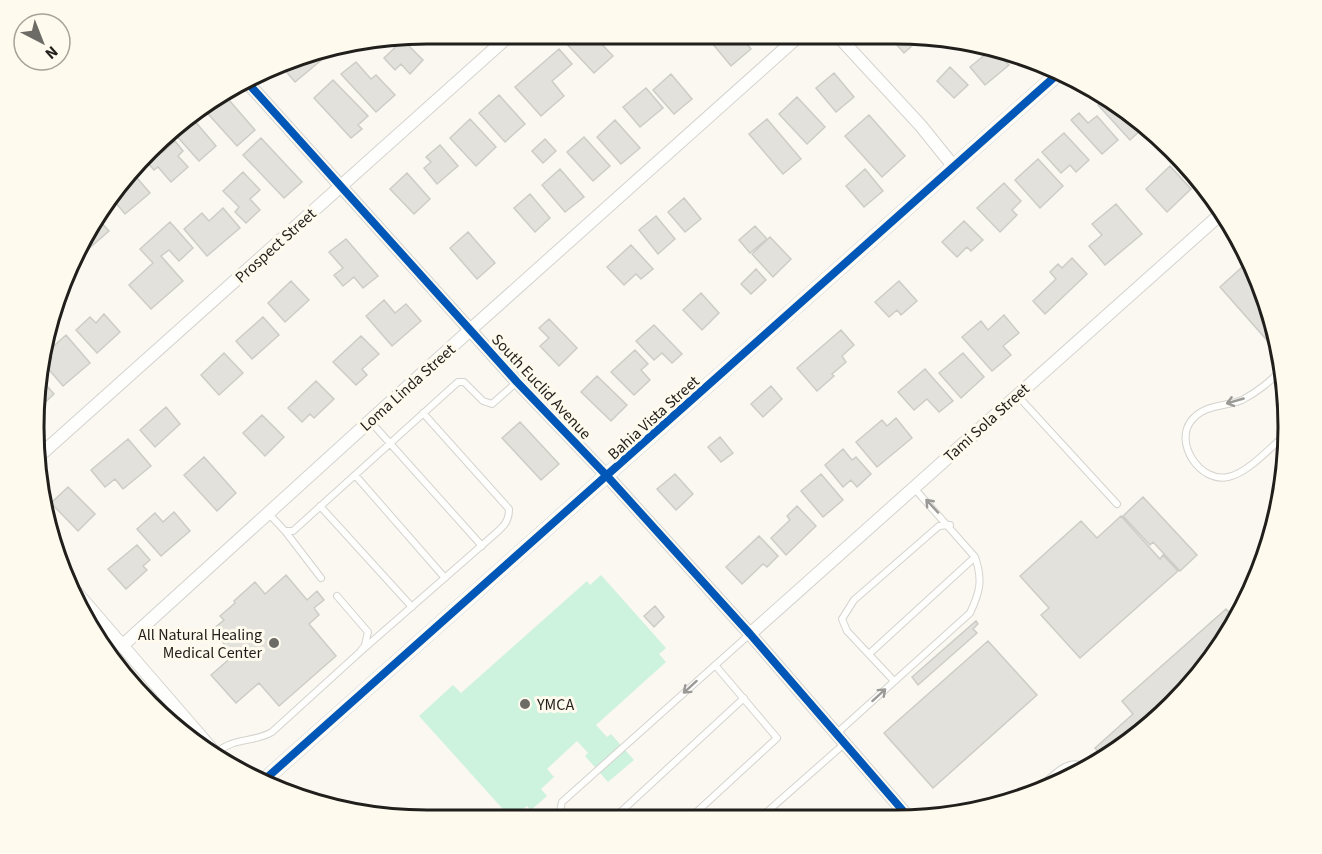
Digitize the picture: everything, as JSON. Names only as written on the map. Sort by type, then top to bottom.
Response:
[{"type":"street","name":"Prospect Street","points":[[44,452],[500,44]]},
{"type":"street","name":"Loma Linda Street","points":[[123,645],[790,44]]},
{"type":"street","points":[[845,44],[921,126],[954,167]]},
{"type":"street","name":"Bahia Vista Street","points":[[269,776],[1053,78]]},
{"type":"street","name":"South Euclid Avenue","points":[[251,86],[517,382],[607,476],[750,634],[900,810]]},
{"type":"street","name":"Tami Sola Street","points":[[750,634],[1016,394],[1216,218]]},
{"type":"street","points":[[97,622],[123,645],[184,723]]},
{"type":"lane","points":[[1275,376],[1260,390],[1240,401],[1214,406],[1200,413],[1190,422],[1186,435],[1190,455],[1198,468],[1213,477],[1229,477],[1249,466],[1278,440]]},
{"type":"lane","points":[[285,531],[293,531],[458,382],[464,382],[483,401],[492,404],[517,382]]},
{"type":"lane","points":[[1016,394],[1117,504]]},
{"type":"lane","points":[[221,750],[232,743],[264,737],[272,732],[506,524],[509,509],[423,413]]},
{"type":"lane","points":[[369,421],[482,546]]},
{"type":"lane","points":[[355,475],[445,578]]},
{"type":"lane","points":[[768,810],[840,739],[894,681],[970,613],[979,594],[980,571],[975,557],[950,525],[914,487]]},
{"type":"lane","points":[[320,506],[412,607]]},
{"type":"lane","points":[[268,513],[285,531],[321,578]]},
{"type":"lane","points":[[894,681],[847,632],[842,619],[854,600],[939,526],[950,525]]},
{"type":"lane","points":[[868,654],[975,557]]},
{"type":"lane","points":[[338,596],[368,632],[365,645],[360,652]]},
{"type":"lane","points":[[560,810],[562,802],[750,634]]},
{"type":"lane","points":[[699,810],[777,738],[715,665]]},
{"type":"lane","points":[[624,810],[744,698]]},
{"type":"lane","points":[[1057,775],[1068,765],[1078,764]]},
{"type":"green space","name":"YMCA","points":[[601,575],[666,648],[659,654],[666,662],[596,725],[607,737],[611,734],[634,760],[608,782],[585,756],[588,753],[577,741],[547,769],[554,777],[541,789],[547,796],[531,810],[527,806],[522,810],[504,810],[419,716],[453,685],[461,693],[587,581],[590,585]]},
{"type":"building","points":[[398,44],[407,44],[423,60],[410,74],[401,64],[395,70],[384,58]]},
{"type":"building","points":[[567,44],[602,44],[613,56],[594,73]]},
{"type":"building","points":[[713,44],[747,44],[751,49],[731,66]]},
{"type":"building","points":[[896,44],[914,44],[904,53]]},
{"type":"building","points":[[559,49],[572,64],[552,81],[564,96],[541,116],[515,87]]},
{"type":"building","points":[[985,55],[1003,60],[1009,65],[985,85],[970,67]]},
{"type":"building","points":[[324,58],[295,82],[286,71]]},
{"type":"building","points":[[356,62],[371,79],[376,75],[395,95],[376,112],[341,74]]},
{"type":"building","points":[[950,67],[968,85],[954,98],[937,81]]},
{"type":"building","points":[[834,73],[854,97],[836,112],[816,88]]},
{"type":"building","points":[[671,74],[692,99],[674,114],[653,90]]},
{"type":"building","points":[[333,80],[368,116],[358,125],[362,129],[351,138],[314,98]]},
{"type":"building","points":[[646,88],[663,108],[640,127],[623,107]]},
{"type":"building","points":[[499,95],[525,124],[505,142],[479,113]]},
{"type":"building","points":[[797,97],[825,127],[807,144],[779,114]]},
{"type":"building","points":[[228,99],[255,130],[237,146],[207,113]]},
{"type":"building","points":[[1100,103],[1108,108],[1139,132],[1130,140],[1098,105]]},
{"type":"building","points":[[1079,113],[1088,123],[1097,116],[1118,140],[1102,154],[1071,120]]},
{"type":"building","points":[[869,115],[905,156],[882,177],[845,136]]},
{"type":"building","points":[[470,119],[496,147],[476,166],[450,138]]},
{"type":"building","points":[[767,119],[801,159],[783,174],[749,134]]},
{"type":"building","points":[[615,120],[640,148],[621,164],[597,137]]},
{"type":"building","points":[[195,122],[216,146],[199,161],[177,136]]},
{"type":"building","points":[[1064,133],[1089,160],[1076,172],[1070,165],[1061,173],[1042,152]]},
{"type":"building","points":[[584,137],[610,166],[593,181],[567,152]]},
{"type":"building","points":[[261,138],[302,182],[284,198],[243,155]]},
{"type":"building","points":[[545,139],[556,151],[543,163],[532,151]]},
{"type":"building","points":[[175,141],[183,151],[178,156],[188,167],[171,182],[158,167],[154,170],[148,164],[162,151],[163,152]]},
{"type":"building","points":[[440,145],[458,166],[437,184],[424,168],[431,162],[426,157]]},
{"type":"building","points":[[1038,159],[1063,186],[1040,208],[1015,180]]},
{"type":"building","points":[[1170,166],[1191,189],[1167,212],[1146,189]]},
{"type":"building","points":[[560,169],[584,197],[565,212],[542,185]]},
{"type":"building","points":[[865,169],[883,191],[864,207],[846,186]]},
{"type":"building","points":[[243,172],[260,190],[250,199],[260,210],[246,223],[235,212],[239,207],[223,191]]},
{"type":"building","points":[[407,173],[430,199],[414,214],[390,189]]},
{"type":"building","points":[[136,177],[150,193],[125,214],[116,203]]},
{"type":"building","points":[[1004,183],[1021,201],[1012,210],[1017,215],[1000,232],[977,208]]},
{"type":"building","points":[[530,194],[550,218],[535,232],[514,208]]},
{"type":"building","points":[[684,198],[701,219],[685,232],[668,212]]},
{"type":"building","points":[[1116,204],[1142,234],[1105,265],[1089,246],[1102,235],[1092,224]]},
{"type":"building","points":[[223,208],[240,228],[207,256],[184,229],[202,213],[209,221]]},
{"type":"building","points":[[656,216],[675,239],[658,254],[639,230]]},
{"type":"building","points":[[964,221],[983,240],[971,251],[967,247],[957,257],[942,242]]},
{"type":"building","points":[[170,222],[193,248],[179,261],[169,250],[161,256],[183,281],[151,309],[129,285],[153,263],[140,249]]},
{"type":"building","points":[[102,223],[109,231],[86,251]]},
{"type":"building","points":[[755,226],[767,239],[750,253],[739,240]]},
{"type":"building","points":[[468,232],[495,263],[477,279],[450,248]]},
{"type":"building","points":[[770,237],[791,259],[773,277],[752,254]]},
{"type":"building","points":[[346,239],[378,276],[363,288],[354,277],[343,286],[334,275],[343,268],[329,252]]},
{"type":"building","points":[[631,245],[653,269],[641,279],[636,274],[624,285],[607,267]]},
{"type":"building","points":[[1072,258],[1087,274],[1045,314],[1033,301],[1056,279],[1050,272],[1058,264],[1062,268]]},
{"type":"building","points":[[1243,266],[1258,304],[1269,342],[1220,287]]},
{"type":"building","points":[[756,269],[766,280],[751,294],[741,284]]},
{"type":"building","points":[[291,281],[309,300],[285,322],[268,303]]},
{"type":"building","points":[[899,281],[917,301],[901,315],[897,310],[889,317],[875,302]]},
{"type":"building","points":[[701,293],[719,313],[702,330],[683,310]]},
{"type":"building","points":[[384,300],[395,313],[406,304],[421,321],[392,346],[366,316]]},
{"type":"building","points":[[104,314],[120,332],[97,353],[76,330],[90,317],[96,323]]},
{"type":"building","points":[[1004,315],[1019,333],[1003,346],[1011,355],[992,371],[962,337],[981,321],[988,330]]},
{"type":"building","points":[[263,317],[279,335],[252,359],[236,341]]},
{"type":"building","points":[[549,319],[577,348],[559,366],[540,346],[549,338],[539,328]]},
{"type":"building","points":[[654,325],[682,354],[672,363],[662,353],[654,360],[636,341]]},
{"type":"building","points":[[841,330],[854,345],[842,356],[846,362],[817,391],[797,368]]},
{"type":"building","points":[[66,335],[90,363],[63,386],[48,369],[52,347]]},
{"type":"building","points":[[361,336],[379,354],[362,369],[367,375],[356,385],[333,362]]},
{"type":"building","points":[[635,350],[648,364],[641,370],[650,380],[634,395],[611,372]]},
{"type":"building","points":[[224,353],[243,373],[219,395],[201,375]]},
{"type":"building","points":[[963,353],[984,377],[961,398],[939,373]]},
{"type":"building","points":[[925,369],[953,401],[939,412],[927,399],[914,410],[898,392]]},
{"type":"building","points":[[597,376],[627,405],[611,421],[581,392]]},
{"type":"building","points":[[316,381],[334,399],[314,418],[310,414],[302,422],[288,408]]},
{"type":"building","points":[[46,385],[54,394],[44,403]]},
{"type":"building","points":[[771,386],[782,399],[763,417],[751,404]]},
{"type":"building","points":[[166,407],[180,424],[155,447],[140,430]]},
{"type":"building","points":[[262,415],[284,437],[265,456],[243,433]]},
{"type":"building","points":[[896,418],[912,438],[877,467],[856,442],[882,420],[887,426]]},
{"type":"building","points":[[520,422],[559,464],[541,480],[502,438]]},
{"type":"building","points":[[720,437],[733,453],[721,462],[708,447]]},
{"type":"building","points":[[128,439],[151,466],[123,489],[115,479],[105,487],[91,470]]},
{"type":"building","points":[[843,449],[852,460],[856,457],[871,474],[857,487],[851,480],[843,487],[825,465]]},
{"type":"building","points":[[204,457],[236,493],[217,511],[184,475]]},
{"type":"building","points":[[675,474],[693,494],[676,510],[657,489]]},
{"type":"building","points":[[821,474],[843,500],[823,517],[801,491]]},
{"type":"building","points":[[68,487],[95,514],[78,531],[51,503]]},
{"type":"building","points":[[1143,497],[1197,555],[1180,571],[1153,542],[1150,545],[1123,516]]},
{"type":"building","points":[[797,506],[816,526],[786,555],[771,538],[790,520],[787,516]]},
{"type":"building","points":[[174,512],[190,531],[161,556],[137,529],[155,513],[163,522]]},
{"type":"building","points":[[1121,516],[1160,559],[1163,555],[1178,571],[1080,658],[1041,615],[1049,608],[1020,576],[1081,521],[1097,538]]},
{"type":"building","points":[[759,536],[778,556],[767,567],[763,564],[742,584],[726,567]]},
{"type":"building","points":[[137,545],[150,560],[143,566],[147,570],[126,589],[108,569]]},
{"type":"building","name":"All Natural Healing Medical Center","points":[[286,575],[307,600],[317,591],[324,600],[314,608],[319,615],[309,624],[336,656],[279,706],[259,683],[236,703],[211,675],[234,655],[212,630],[224,620],[220,616],[255,582],[265,594]]},
{"type":"building","points":[[655,606],[664,617],[654,627],[644,616]]},
{"type":"building","points":[[1226,609],[1230,613],[1199,660],[1166,698],[1128,731],[1098,752],[1095,748],[1133,714],[1122,701]]},
{"type":"building","points":[[976,621],[978,624],[973,629],[977,633],[918,685],[912,677]]},
{"type":"building","points":[[988,641],[1037,695],[933,788],[884,733]]},
{"type":"cycle path","points":[[269,776],[1053,78]]},
{"type":"cycle path","points":[[251,86],[517,382],[607,476],[750,634],[902,810]]},
{"type":"place","name":"All Natural Healing Medical Center","points":[[274,643]]},
{"type":"place","name":"YMCA","points":[[525,704]]}]
